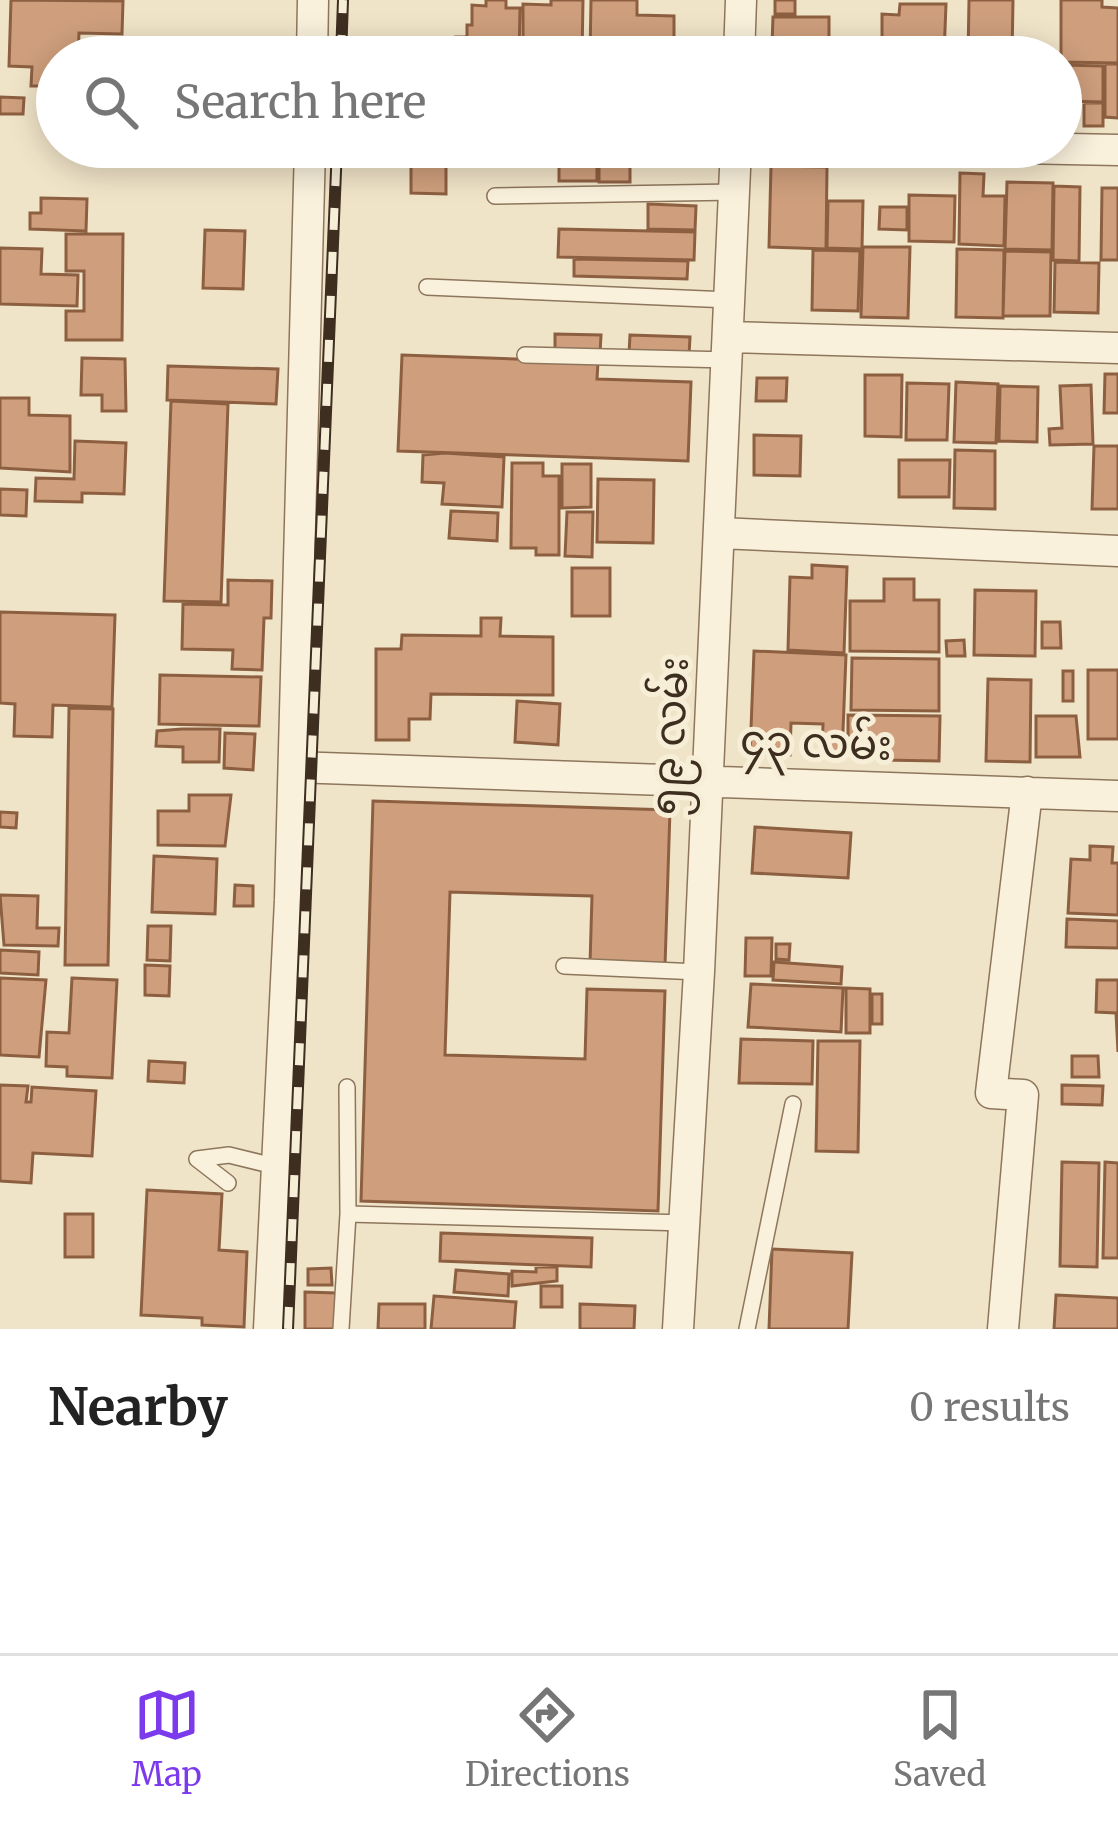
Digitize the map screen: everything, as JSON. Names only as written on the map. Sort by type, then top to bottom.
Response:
[{"type":"street","points":[[313,36],[314,0]]},
{"type":"street","points":[[740,36],[741,0]]},
{"type":"street","points":[[1082,149],[1118,150]]},
{"type":"street","points":[[269,1329],[294,767],[309,168]]},
{"type":"street","name":"၅၉ လမ်း","points":[[678,1329],[736,168]]},
{"type":"street","points":[[730,348],[1118,348]]},
{"type":"street","points":[[721,533],[1118,551]]},
{"type":"street","name":"၄၃ လမ်း","points":[[294,767],[1118,796]]},
{"type":"street","points":[[1004,1329],[1023,1095],[991,1094],[1027,792]]},
{"type":"lane","points":[[495,196],[735,192]]},
{"type":"lane","points":[[427,287],[731,300]]},
{"type":"lane","points":[[525,356],[730,348]]},
{"type":"lane","points":[[564,966],[699,971]]},
{"type":"lane","points":[[341,1329],[348,1214],[347,1088]]},
{"type":"lane","points":[[747,1329],[793,1104]]},
{"type":"lane","points":[[227,1183],[197,1160],[229,1155],[278,1167]]},
{"type":"lane","points":[[348,1214],[686,1223]]},
{"type":"building","points":[[11,0],[123,1],[122,34],[36,36],[36,86],[31,86],[32,67],[9,66]]},
{"type":"building","points":[[486,0],[506,0],[506,8],[520,8],[519,36],[467,36],[472,5],[486,6]]},
{"type":"building","points":[[551,0],[583,0],[582,36],[523,36],[523,4],[551,5]]},
{"type":"building","points":[[591,0],[637,0],[637,15],[674,16],[674,36],[590,36]]},
{"type":"building","points":[[775,0],[795,0],[795,14],[775,14]]},
{"type":"building","points":[[969,0],[1013,0],[1012,36],[968,36]]},
{"type":"building","points":[[1061,0],[1102,0],[1102,7],[1118,8],[1118,63],[1082,62],[1082,36],[1061,36]]},
{"type":"building","points":[[900,4],[946,4],[945,36],[882,36],[882,14],[899,15]]},
{"type":"building","points":[[773,17],[829,17],[829,36],[772,36]]},
{"type":"building","points":[[1105,64],[1118,64],[1118,118],[1105,117]]},
{"type":"building","points":[[1082,66],[1103,66],[1103,102],[1082,102]]},
{"type":"building","points":[[0,97],[24,98],[23,114],[0,114]]},
{"type":"building","points":[[1084,103],[1103,103],[1103,126],[1084,126]]},
{"type":"building","points":[[411,168],[446,168],[446,194],[411,193]]},
{"type":"building","points":[[559,168],[597,168],[597,181],[559,181]]},
{"type":"building","points":[[599,168],[630,168],[630,182],[599,182]]},
{"type":"building","points":[[771,168],[827,168],[826,249],[769,247]]},
{"type":"building","points":[[960,173],[984,174],[983,196],[1005,196],[1004,246],[959,244]]},
{"type":"building","points":[[1007,182],[1053,183],[1052,250],[1005,249]]},
{"type":"building","points":[[1054,186],[1080,187],[1079,261],[1053,260]]},
{"type":"building","points":[[1102,188],[1118,188],[1118,260],[1101,260]]},
{"type":"building","points":[[909,195],[955,196],[954,242],[909,241]]},
{"type":"building","points":[[41,198],[87,199],[86,231],[30,229],[30,213],[41,213]]},
{"type":"building","points":[[828,201],[863,201],[862,249],[827,248]]},
{"type":"building","points":[[648,204],[696,206],[695,230],[648,229]]},
{"type":"building","points":[[880,207],[907,207],[907,230],[879,229]]},
{"type":"building","points":[[559,229],[695,232],[694,260],[558,257]]},
{"type":"building","points":[[205,230],[245,231],[243,289],[203,288]]},
{"type":"building","points":[[66,234],[123,234],[122,340],[66,340],[66,311],[84,311],[84,271],[66,271]]},
{"type":"building","points":[[863,247],[910,247],[908,318],[861,317]]},
{"type":"building","points":[[0,248],[42,249],[41,274],[78,275],[77,306],[0,304]]},
{"type":"building","points":[[957,249],[1004,250],[1003,318],[956,317]]},
{"type":"building","points":[[813,250],[860,251],[858,311],[812,310]]},
{"type":"building","points":[[1005,251],[1051,252],[1050,316],[1003,316]]},
{"type":"building","points":[[574,259],[688,261],[687,279],[574,276]]},
{"type":"building","points":[[1055,262],[1099,263],[1098,313],[1054,312]]},
{"type":"building","points":[[555,334],[601,335],[600,353],[555,352]]},
{"type":"building","points":[[630,335],[690,337],[689,356],[629,354]]},
{"type":"building","points":[[402,355],[598,362],[597,379],[691,382],[688,461],[398,451]]},
{"type":"building","points":[[82,358],[125,359],[126,411],[102,411],[102,395],[81,395]]},
{"type":"building","points":[[168,366],[278,369],[276,404],[167,400]]},
{"type":"building","points":[[1105,374],[1118,374],[1118,413],[1104,413]]},
{"type":"building","points":[[865,375],[902,375],[901,437],[865,436]]},
{"type":"building","points":[[757,378],[787,378],[786,401],[756,401]]},
{"type":"building","points":[[956,382],[998,384],[996,443],[954,442]]},
{"type":"building","points":[[907,383],[949,384],[947,440],[906,440]]},
{"type":"building","points":[[1091,385],[1093,444],[1050,445],[1049,429],[1062,428],[1060,386]]},
{"type":"building","points":[[1000,386],[1038,387],[1037,442],[999,441]]},
{"type":"building","points":[[0,398],[29,398],[29,415],[70,416],[70,472],[0,468]]},
{"type":"building","points":[[171,401],[228,404],[221,602],[164,601]]},
{"type":"building","points":[[754,435],[801,436],[800,476],[754,475]]},
{"type":"building","points":[[75,441],[126,443],[124,494],[82,493],[82,502],[35,501],[36,478],[74,479]]},
{"type":"building","points":[[1094,446],[1118,446],[1118,509],[1092,509]]},
{"type":"building","points":[[955,450],[995,451],[995,509],[954,508]]},
{"type":"building","points":[[423,455],[504,457],[502,507],[442,504],[444,483],[422,482]]},
{"type":"building","points":[[899,460],[950,460],[949,497],[899,497]]},
{"type":"building","points":[[512,463],[543,463],[543,476],[559,476],[559,555],[536,555],[536,548],[511,548]]},
{"type":"building","points":[[562,464],[591,464],[591,507],[562,508]]},
{"type":"building","points":[[598,479],[654,480],[653,543],[597,542]]},
{"type":"building","points":[[0,489],[27,490],[26,516],[0,515]]},
{"type":"building","points":[[451,511],[498,513],[497,541],[449,538]]},
{"type":"building","points":[[567,512],[593,512],[592,557],[565,556]]},
{"type":"building","points":[[812,565],[847,567],[844,653],[788,650],[790,577],[812,578]]},
{"type":"building","points":[[572,568],[610,568],[610,616],[572,616]]},
{"type":"building","points":[[884,579],[914,579],[914,600],[939,600],[939,652],[850,651],[850,601],[884,601]]},
{"type":"building","points":[[228,580],[272,581],[271,618],[264,618],[262,670],[232,669],[233,650],[182,649],[183,604],[228,605]]},
{"type":"building","points":[[975,590],[1036,591],[1035,656],[974,655]]},
{"type":"building","points":[[0,612],[115,615],[112,707],[53,705],[52,737],[14,736],[15,704],[0,703]]},
{"type":"building","points":[[481,618],[501,618],[500,636],[553,637],[553,695],[431,694],[430,719],[409,719],[409,740],[376,740],[376,649],[401,649],[402,635],[481,636]]},
{"type":"building","points":[[1042,622],[1060,622],[1061,648],[1042,648]]},
{"type":"building","points":[[964,640],[965,656],[947,656],[946,641]]},
{"type":"building","points":[[754,651],[846,655],[842,756],[822,755],[823,724],[791,723],[790,755],[750,754]]},
{"type":"building","points":[[852,658],[939,659],[939,711],[851,710]]},
{"type":"building","points":[[1088,670],[1118,670],[1118,739],[1088,739]]},
{"type":"building","points":[[1063,671],[1073,671],[1073,701],[1063,701]]},
{"type":"building","points":[[160,675],[261,677],[259,726],[159,724]]},
{"type":"building","points":[[988,679],[1031,680],[1030,762],[986,761]]},
{"type":"building","points":[[517,701],[560,704],[558,745],[515,742]]},
{"type":"building","points":[[69,708],[113,709],[108,965],[65,965]]},
{"type":"building","points":[[848,715],[940,716],[939,761],[882,760],[882,751],[868,751],[868,737],[848,737]]},
{"type":"building","points":[[1036,716],[1076,716],[1080,757],[1036,757]]},
{"type":"building","points":[[220,729],[219,762],[183,762],[183,747],[156,746],[157,731]]},
{"type":"building","points":[[225,733],[255,734],[253,770],[224,768]]},
{"type":"building","points":[[189,795],[231,795],[225,846],[158,845],[158,811],[189,811]]},
{"type":"building","points":[[373,801],[670,810],[665,966],[590,964],[592,896],[450,892],[445,1055],[585,1059],[587,989],[665,991],[658,1211],[361,1201]]},
{"type":"building","points":[[0,812],[17,813],[16,828],[0,827]]},
{"type":"building","points":[[755,827],[851,833],[848,878],[752,873]]},
{"type":"building","points":[[1090,846],[1113,847],[1112,863],[1118,863],[1118,915],[1068,913],[1071,859],[1090,860]]},
{"type":"building","points":[[154,856],[217,859],[215,914],[152,912]]},
{"type":"building","points":[[235,885],[253,886],[253,906],[234,906]]},
{"type":"building","points":[[0,895],[38,896],[37,928],[59,928],[58,946],[4,945]]},
{"type":"building","points":[[1067,919],[1118,921],[1118,948],[1066,947]]},
{"type":"building","points":[[148,926],[171,926],[170,961],[147,960]]},
{"type":"building","points":[[746,938],[772,938],[771,976],[745,976]]},
{"type":"building","points":[[776,944],[790,944],[789,960],[776,959]]},
{"type":"building","points":[[0,950],[39,952],[38,975],[0,973]]},
{"type":"building","points":[[774,962],[842,967],[841,984],[773,980]]},
{"type":"building","points":[[145,965],[170,966],[169,996],[145,995]]},
{"type":"building","points":[[0,978],[46,980],[39,1057],[0,1055]]},
{"type":"building","points":[[72,978],[117,980],[112,1078],[67,1076],[67,1067],[46,1066],[47,1032],[69,1033]]},
{"type":"building","points":[[1097,980],[1118,980],[1118,1052],[1116,1013],[1096,1012]]},
{"type":"building","points":[[751,984],[843,988],[841,1032],[748,1027]]},
{"type":"building","points":[[846,988],[870,989],[870,1033],[846,1033]]},
{"type":"building","points":[[872,994],[882,994],[882,1024],[872,1024]]},
{"type":"building","points":[[741,1039],[813,1041],[812,1084],[739,1083]]},
{"type":"building","points":[[818,1041],[860,1041],[858,1152],[816,1151]]},
{"type":"building","points":[[1072,1056],[1098,1056],[1099,1077],[1072,1077]]},
{"type":"building","points":[[149,1061],[185,1063],[184,1083],[148,1081]]},
{"type":"building","points":[[0,1085],[28,1086],[26,1102],[31,1102],[32,1087],[96,1091],[92,1156],[33,1153],[31,1183],[0,1181]]},
{"type":"building","points":[[1062,1085],[1103,1086],[1102,1105],[1062,1104]]},
{"type":"building","points":[[1062,1162],[1099,1163],[1097,1267],[1060,1266]]},
{"type":"building","points":[[1105,1162],[1118,1163],[1118,1258],[1103,1258]]},
{"type":"building","points":[[147,1190],[222,1194],[219,1250],[247,1252],[244,1327],[202,1325],[202,1318],[141,1315]]},
{"type":"building","points":[[65,1214],[93,1214],[93,1257],[65,1257]]},
{"type":"building","points":[[441,1233],[592,1238],[591,1267],[440,1261]]},
{"type":"building","points":[[772,1249],[852,1253],[848,1329],[769,1329]]},
{"type":"building","points":[[536,1267],[557,1267],[557,1281],[512,1286],[512,1271],[536,1272]]},
{"type":"building","points":[[331,1268],[332,1285],[308,1285],[308,1269]]},
{"type":"building","points":[[456,1270],[509,1274],[508,1296],[454,1292]]},
{"type":"building","points":[[541,1286],[562,1286],[562,1307],[541,1307]]},
{"type":"building","points":[[305,1292],[336,1293],[335,1329],[305,1329]]},
{"type":"building","points":[[1056,1295],[1118,1298],[1118,1329],[1054,1329]]},
{"type":"building","points":[[434,1296],[516,1302],[514,1329],[431,1329]]},
{"type":"building","points":[[379,1304],[425,1304],[425,1329],[378,1329]]},
{"type":"building","points":[[580,1304],[635,1306],[634,1329],[580,1329]]},
{"type":"railway","points":[[342,36],[343,0]]},
{"type":"railway","points":[[288,1329],[336,168]]}]
